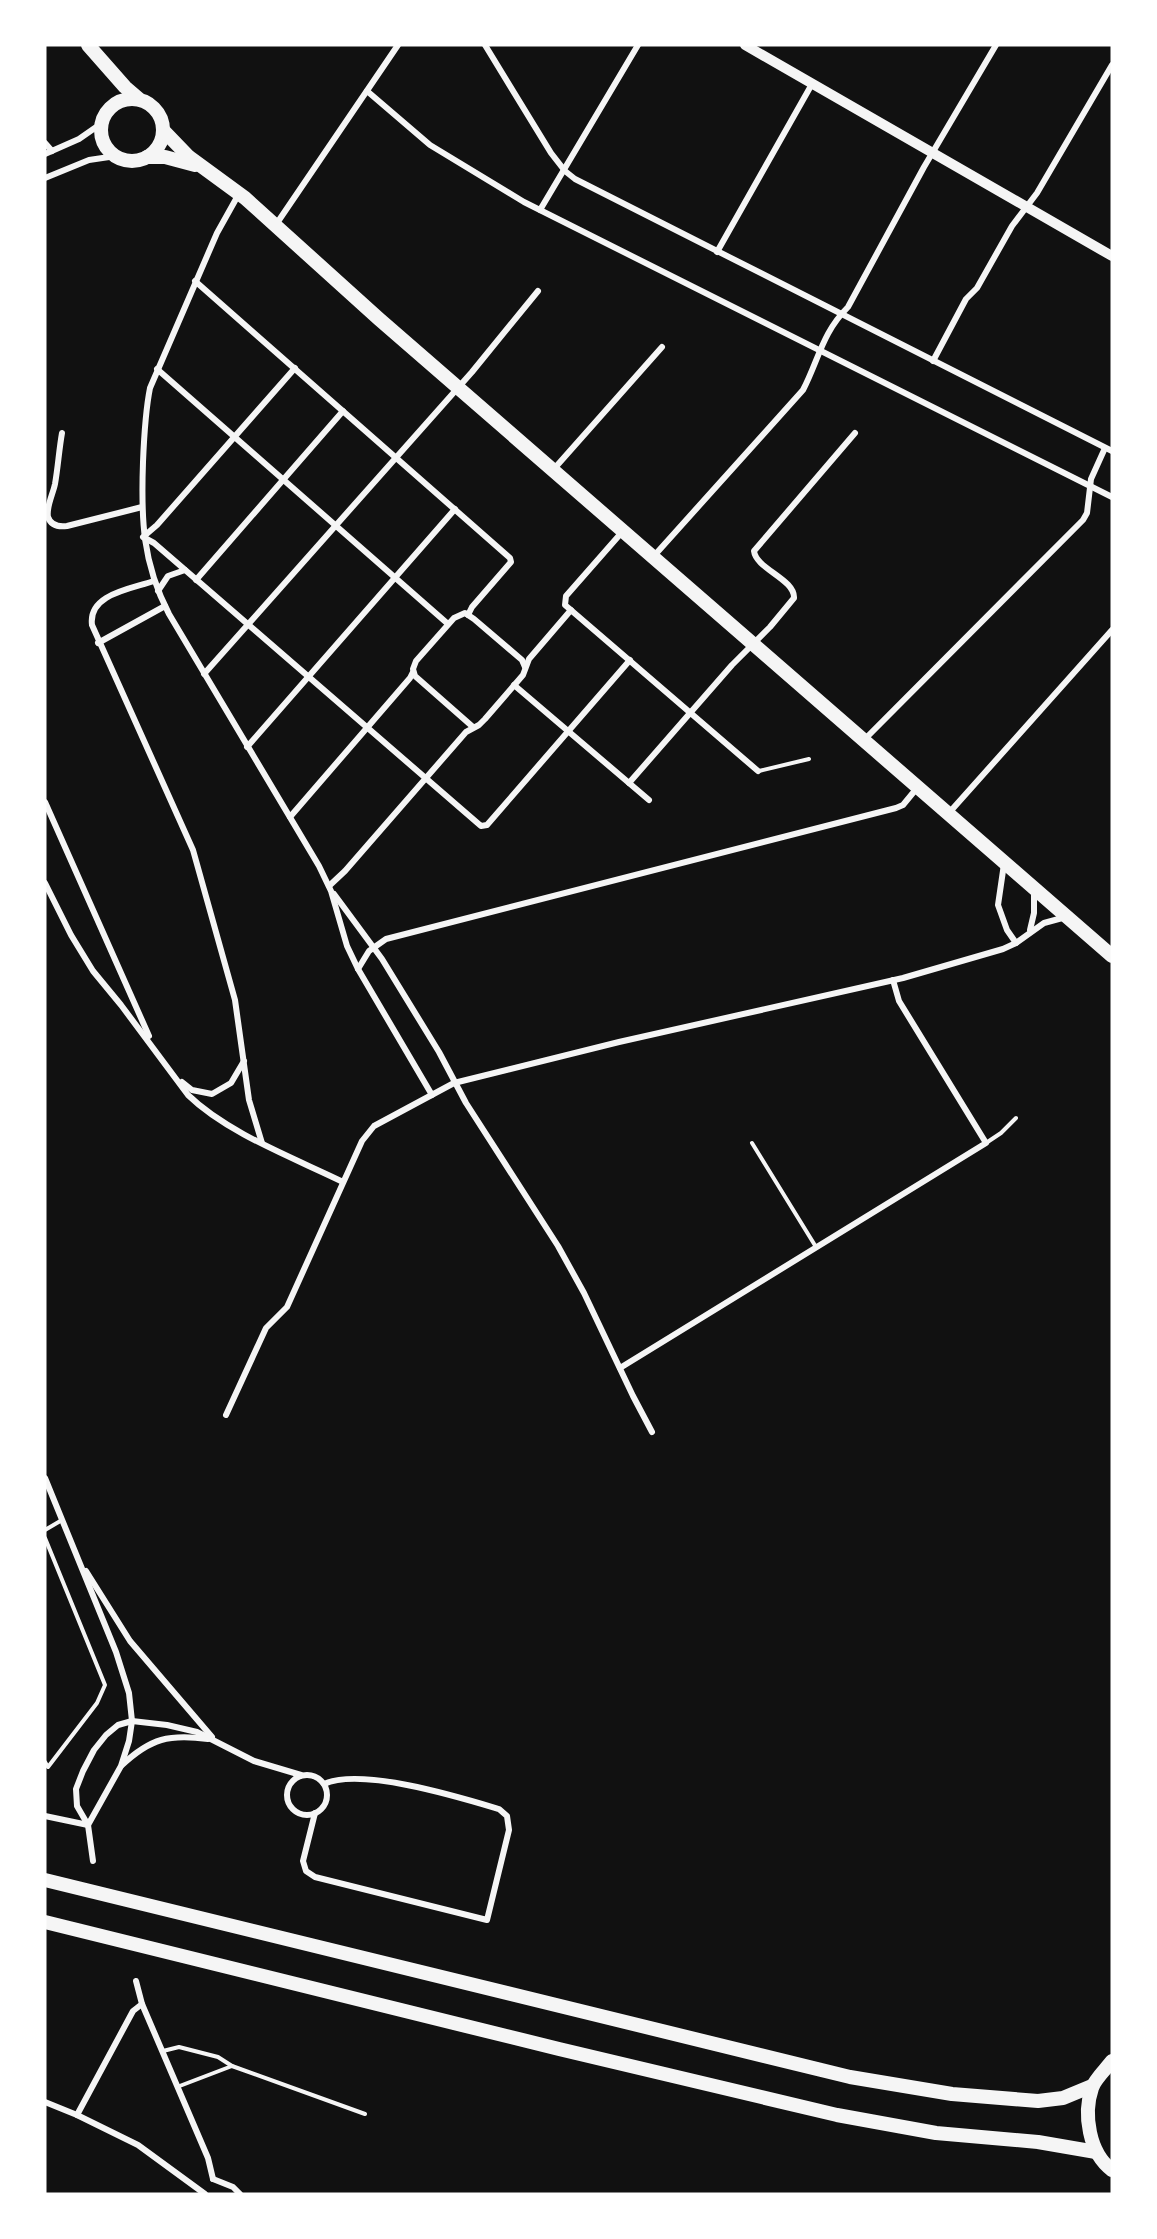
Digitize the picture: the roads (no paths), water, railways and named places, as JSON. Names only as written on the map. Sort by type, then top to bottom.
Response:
[{"type":"highway","points":[[88,45],[125,87],[138,99],[149,103],[157,110],[162,120],[161,141],[147,157]]},
{"type":"highway","points":[[106,64],[112,85],[110,108],[102,123],[103,141],[116,156],[126,160],[147,157],[177,159],[204,169]]},
{"type":"highway","points":[[110,108],[121,101],[138,99]]},
{"type":"highway","points":[[163,130],[177,146],[204,169],[237,192],[553,471],[1112,956]]},
{"type":"highway","points":[[45,1880],[850,2077],[952,2094],[1038,2101],[1063,2098],[1092,2086],[1112,2061]]},
{"type":"highway","points":[[45,1922],[837,2115],[936,2133],[1038,2142],[1096,2152]]},
{"type":"highway","points":[[1092,2086],[1088,2121],[1096,2152],[1112,2170]]},
{"type":"street","points":[[275,226],[398,45]]},
{"type":"street","points":[[483,45],[547,147],[565,171],[581,183],[1109,450],[1089,485],[1087,513],[1083,520],[864,740]]},
{"type":"street","points":[[540,210],[638,45]]},
{"type":"street","points":[[745,45],[1112,256]]},
{"type":"street","points":[[652,557],[802,392],[833,323],[848,307],[932,153],[996,45]]},
{"type":"street","points":[[933,361],[966,299],[977,288],[1012,226],[1037,193],[1112,65]]},
{"type":"street","points":[[717,252],[812,84]]},
{"type":"street","points":[[367,91],[432,146],[540,210],[1112,497]]},
{"type":"street","points":[[45,143],[49,153],[78,139],[102,123]]},
{"type":"street","points":[[45,178],[89,160],[116,156]]},
{"type":"street","points":[[237,192],[236,199],[222,222],[195,281],[150,388],[146,414],[142,507],[143,537],[154,581],[165,606],[290,817],[328,886],[374,947],[441,1056],[454,1083],[558,1246],[588,1301],[652,1432]]},
{"type":"street","points":[[195,281],[511,560],[468,615]]},
{"type":"street","points":[[204,674],[472,372],[538,291]]},
{"type":"street","points":[[553,471],[662,347]]},
{"type":"street","points":[[143,537],[157,525],[294,368]]},
{"type":"street","points":[[157,369],[448,624]]},
{"type":"street","points":[[196,580],[343,411]]},
{"type":"street","points":[[62,433],[55,485],[48,511],[49,519],[53,524],[60,527],[67,526],[142,507]]},
{"type":"street","points":[[629,783],[779,616],[795,595],[793,589],[756,558],[754,549],[855,433]]},
{"type":"street","points":[[247,747],[455,509]]},
{"type":"street","points":[[623,531],[564,601],[569,608],[758,771]]},
{"type":"street","points":[[143,537],[154,543],[477,825],[487,825],[630,660]]},
{"type":"street","points":[[158,591],[168,576],[185,570]]},
{"type":"street","points":[[154,581],[98,603],[93,610],[91,620],[98,643],[193,850],[235,1000],[249,1100],[262,1143]]},
{"type":"street","points":[[98,643],[165,606]]},
{"type":"street","points":[[328,886],[349,867],[465,732],[482,723],[524,674],[529,659],[569,608]]},
{"type":"street","points":[[290,817],[410,678],[416,661],[457,615],[468,615],[522,660],[525,667]]},
{"type":"street","points":[[948,814],[1112,630]]},
{"type":"street","points":[[413,671],[416,678],[473,727]]},
{"type":"street","points":[[514,686],[649,800]]},
{"type":"street","points":[[358,969],[365,956],[374,947],[391,938],[896,808],[903,805],[917,788]]},
{"type":"street","points":[[45,802],[48,817],[134,1008],[156,1050]]},
{"type":"street","points":[[1004,864],[998,905],[1007,930],[1016,943]]},
{"type":"street","points":[[45,883],[71,935],[93,971],[199,1105],[262,1143],[344,1182]]},
{"type":"street","points":[[328,886],[347,946],[358,969],[432,1095]]},
{"type":"street","points":[[1026,935],[1034,920],[1034,889]]},
{"type":"street","points":[[226,1415],[266,1328],[286,1307],[362,1141],[371,1129],[454,1083],[619,1042],[893,980],[996,952],[1016,943],[1044,923],[1066,917]]},
{"type":"street","points":[[620,1368],[986,1143],[899,1001],[893,980]]},
{"type":"street","points":[[176,1078],[192,1089],[212,1094],[231,1083],[244,1060]]},
{"type":"street","points":[[45,1478],[129,1693],[132,1721],[129,1741],[121,1766],[88,1826]]},
{"type":"street","points":[[76,1556],[130,1641],[215,1740]]},
{"type":"street","points":[[93,1861],[88,1826],[77,1806],[76,1789],[94,1750],[118,1725],[132,1721],[167,1725],[197,1732],[254,1761],[301,1775],[314,1775],[326,1787],[327,1798],[325,1805],[315,1813],[308,1815],[299,1813],[290,1807],[287,1800],[289,1786],[301,1775]]},
{"type":"street","points":[[121,1766],[149,1744],[165,1739],[183,1736],[215,1740]]},
{"type":"street","points":[[315,1813],[303,1861],[306,1871],[315,1877],[487,1920],[509,1830],[507,1816],[499,1809],[374,1779],[349,1778],[332,1780],[324,1784]]},
{"type":"street","points":[[45,1816],[88,1826]]},
{"type":"street","points":[[136,1981],[142,2004],[207,2158],[213,2179]]},
{"type":"street","points":[[77,2115],[133,2012],[142,2004]]},
{"type":"street","points":[[45,2102],[138,2145],[203,2192],[213,2179]]},
{"type":"street","points":[[213,2179],[232,2187],[240,2194]]},
{"type":"lane","points":[[758,771],[809,759]]},
{"type":"lane","points":[[986,1143],[1001,1133],[1016,1118]]},
{"type":"lane","points":[[752,1143],[816,1247]]},
{"type":"lane","points":[[45,1530],[62,1520]]},
{"type":"lane","points":[[45,1538],[105,1685],[97,1703],[48,1767],[45,1762]]},
{"type":"lane","points":[[162,2051],[179,2047],[218,2057],[232,2066],[365,2114]]},
{"type":"lane","points":[[177,2086],[232,2066]]}]
